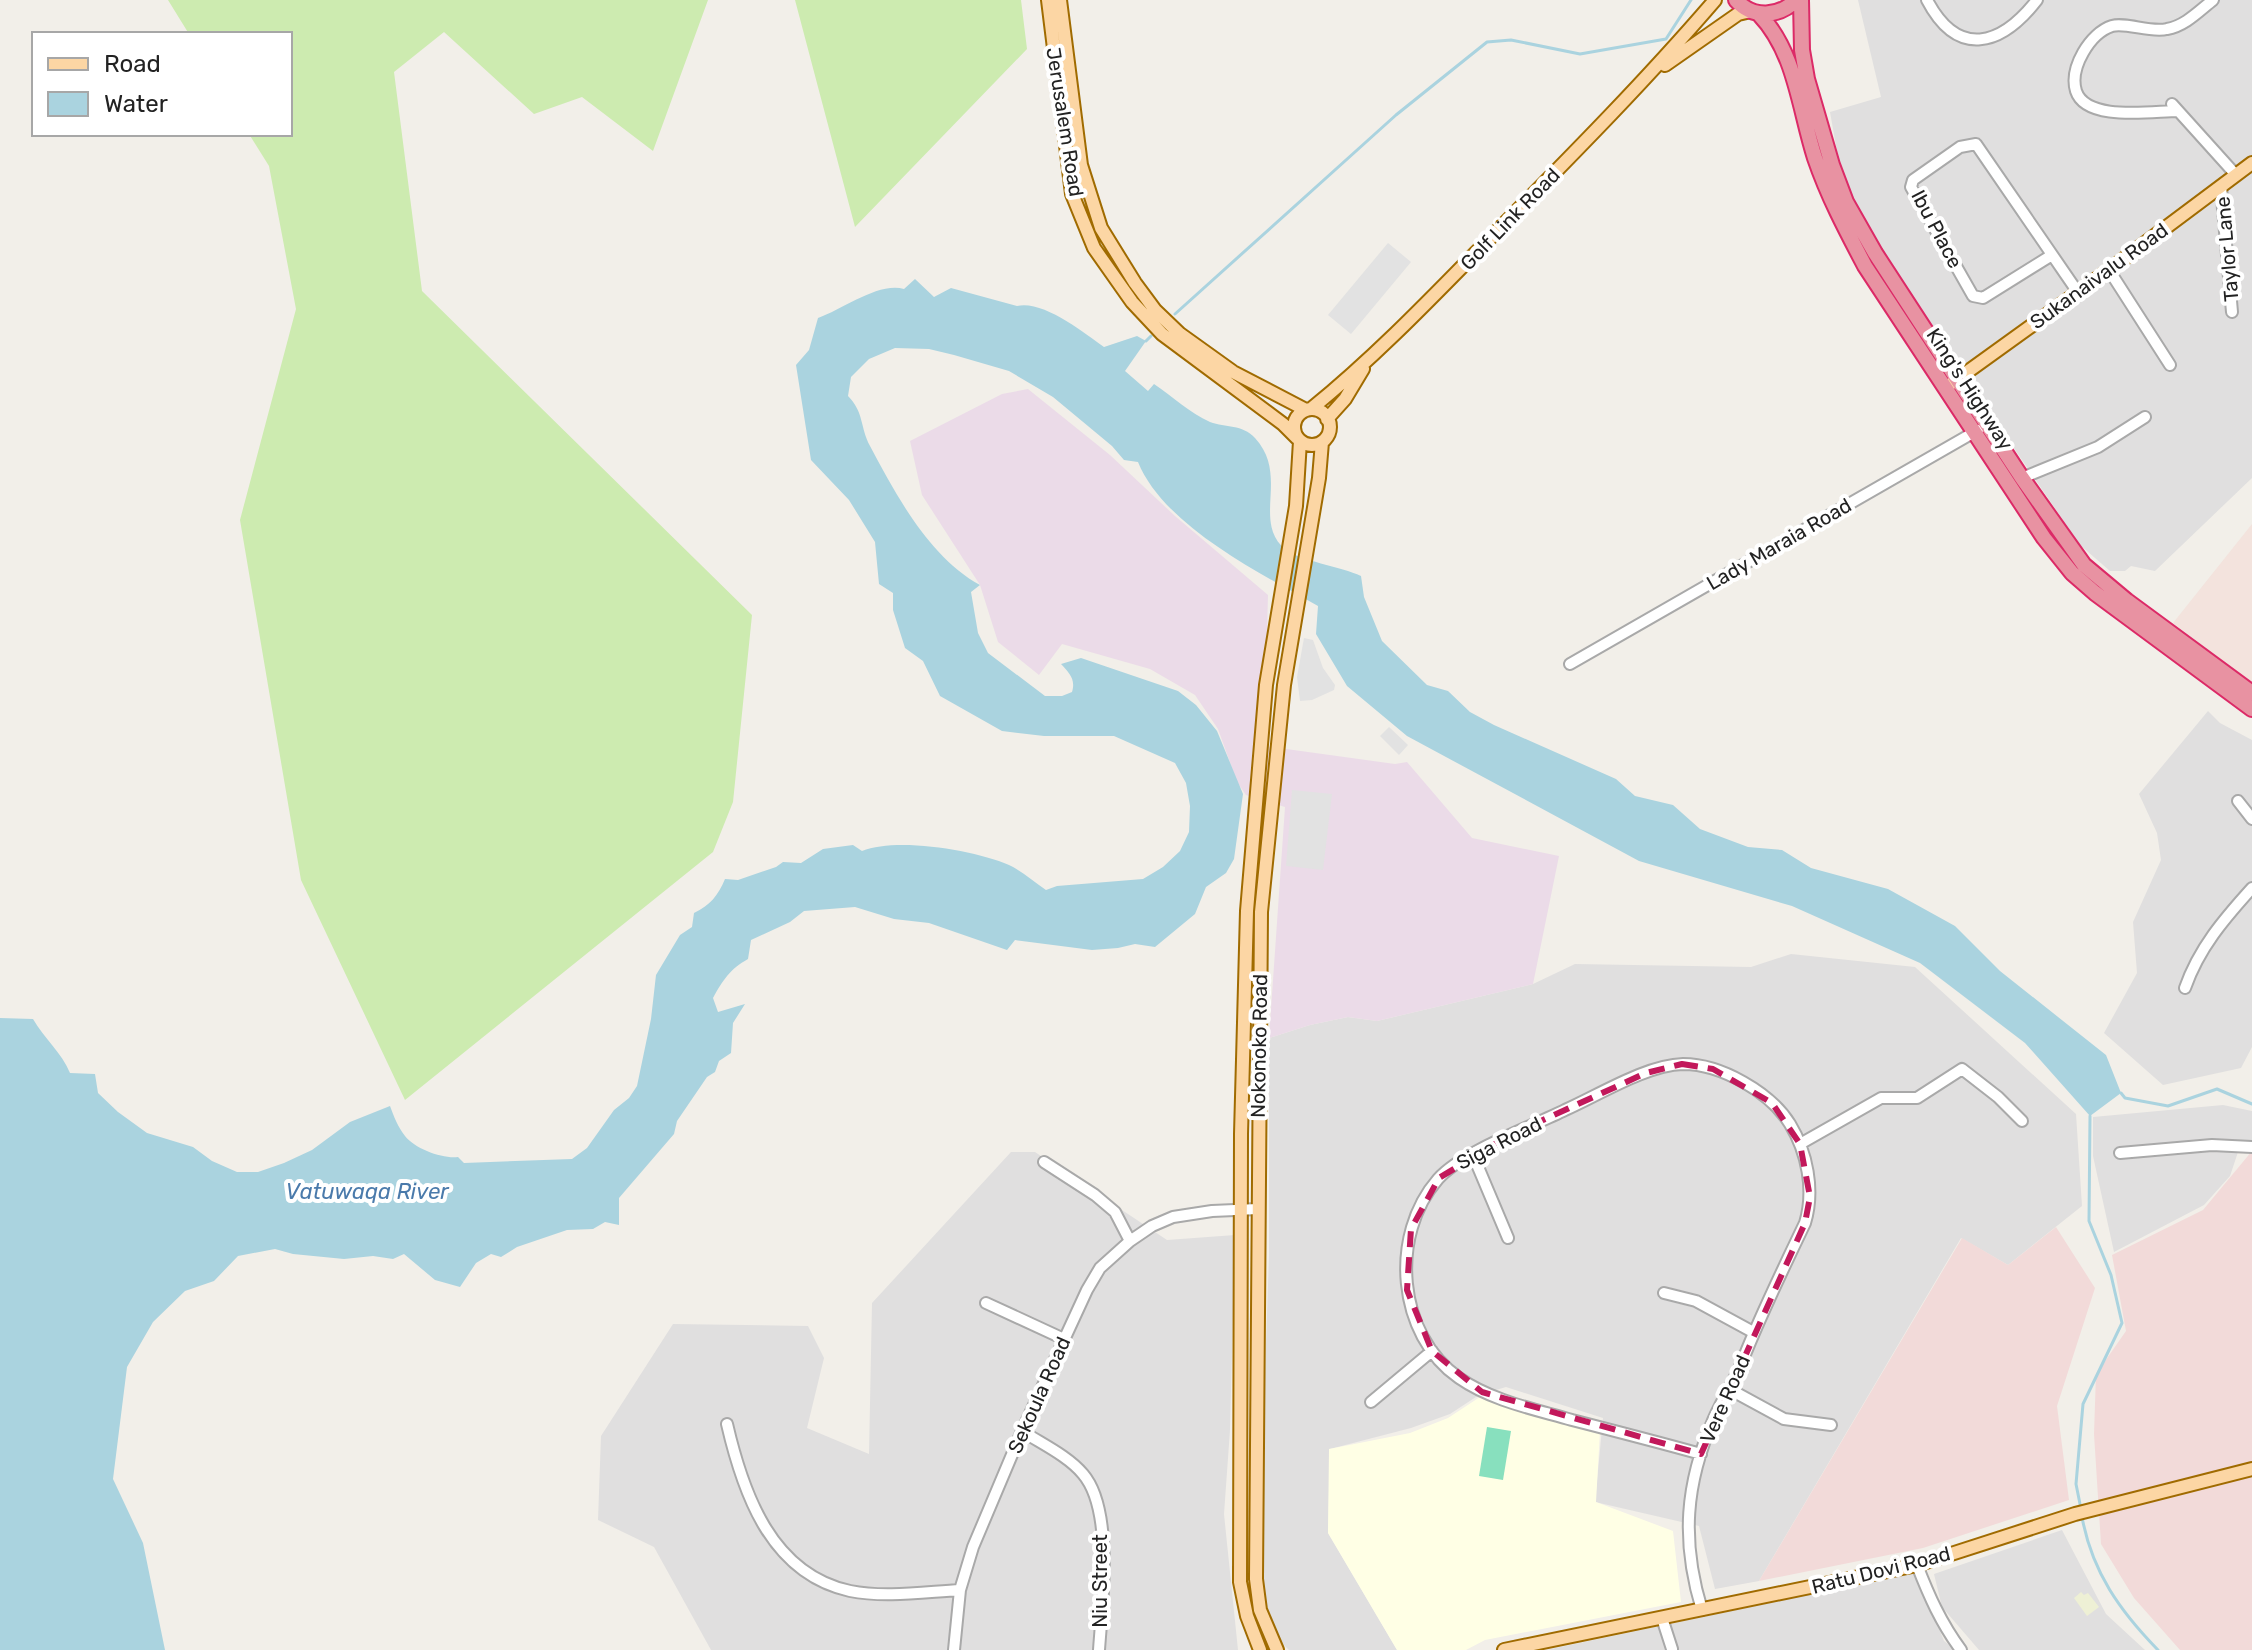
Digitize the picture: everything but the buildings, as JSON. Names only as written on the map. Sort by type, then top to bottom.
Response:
[{"type":"highway","name":"King's Highway","points":[[1736,0],[1772,27],[1783,48],[1815,158],[1840,219],[1865,266],[1951,383]]},
{"type":"highway","name":"King's Highway","points":[[1799,0],[1807,79],[1846,202],[2044,538],[2072,573],[2252,709]]},
{"type":"highway","points":[[1755,12],[1771,14],[1799,0]]},
{"type":"highway","name":"King's Highway","points":[[1980,428],[2022,478],[2084,565],[2127,601],[2252,693]]},
{"type":"main road","name":"Jerusalem Road","points":[[1048,0],[1072,194],[1094,248],[1132,302],[1162,334],[1299,439]]},
{"type":"main road","name":"Jerusalem Road","points":[[1060,0],[1081,165],[1101,228],[1115,252],[1155,310],[1180,334],[1233,372],[1308,410]]},
{"type":"main road","name":"Golf Link Road","points":[[1308,410],[1367,363],[1652,74],[1715,0]]},
{"type":"main road","name":"Golf Link Road","points":[[1652,74],[1738,14],[1755,12]]},
{"type":"main road","name":"Sukanaivalu Road","points":[[1951,383],[2252,163]]},
{"type":"main road","name":"Golf Link Road","points":[[1327,419],[1345,399],[1367,363]]},
{"type":"main road","points":[[1308,410],[1320,412],[1327,419],[1328,434],[1322,442],[1311,445],[1299,439],[1295,422],[1308,410]]},
{"type":"main road","name":"Nokonoko Road","points":[[1260,1650],[1247,1616],[1240,1582],[1241,1134],[1247,911],[1266,685],[1300,481],[1299,439]]},
{"type":"main road","name":"Nokonoko Road","points":[[1277,1650],[1260,1610],[1257,1588],[1261,912],[1284,685],[1319,478],[1322,442]]},
{"type":"main road","points":[[1251,863],[1265,864]]},
{"type":"main road","name":"Ratu Dovi Road","points":[[1504,1650],[1536,1647],[1917,1565],[2075,1514],[2252,1469]]},
{"type":"street","points":[[1927,0],[1936,17],[1951,33],[1967,39],[1984,40],[2002,33],[2023,18],[2037,0]]},
{"type":"street","points":[[2213,0],[2180,26],[2166,30],[2113,25],[2093,38],[2079,58],[2075,89],[2083,103],[2101,112],[2175,107],[2236,175]]},
{"type":"street","name":"Ibu Place","points":[[2052,255],[1983,298],[1973,296],[1911,187],[1913,180],[1960,147],[1976,144],[2077,291]]},
{"type":"street","name":"Taylor Lane","points":[[2221,186],[2232,312]]},
{"type":"street","points":[[2109,270],[2170,365]]},
{"type":"street","points":[[2022,478],[2098,447],[2145,417]]},
{"type":"street","name":"Lady Maraia Road","points":[[1570,664],[1980,428]]},
{"type":"street","points":[[2238,801],[2252,819]]},
{"type":"street","points":[[2185,988],[2194,962],[2207,941],[2252,888]]},
{"type":"street","name":"Siga Road","points":[[1701,1454],[1531,1409],[1482,1392],[1456,1377],[1432,1351],[1411,1308],[1407,1290],[1406,1249],[1419,1209],[1439,1178],[1457,1163],[1508,1136],[1646,1073],[1682,1064],[1713,1069],[1754,1089],[1786,1117],[1800,1144],[1809,1176],[1810,1197]]},
{"type":"street","points":[[1800,1144],[1881,1098],[1917,1098],[1962,1069],[1998,1097],[2022,1121]]},
{"type":"street","points":[[2120,1153],[2212,1145],[2252,1147]]},
{"type":"street","points":[[1473,1155],[1508,1238]]},
{"type":"street","points":[[1044,1162],[1115,1212],[1130,1241]]},
{"type":"street","name":"Vere Road","points":[[1702,1610],[1693,1579],[1688,1511],[1701,1454],[1753,1332],[1805,1223],[1810,1197]]},
{"type":"street","name":"Sekoula Road","points":[[954,1650],[960,1590],[973,1547],[1022,1431],[1100,1268],[1130,1241],[1173,1217],[1258,1209]]},
{"type":"street","points":[[1664,1293],[1696,1301],[1753,1332]]},
{"type":"street","points":[[986,1303],[1064,1339]]},
{"type":"street","points":[[1371,1402],[1432,1351]]},
{"type":"street","points":[[1729,1389],[1784,1419],[1831,1425]]},
{"type":"street","points":[[727,1424],[736,1467],[773,1542],[788,1560],[807,1574],[851,1591],[898,1593],[960,1590]]},
{"type":"street","name":"Niu Street","points":[[1022,1431],[1082,1473],[1095,1495],[1102,1536],[1099,1650]]},
{"type":"street","points":[[1917,1565],[1938,1616],[1961,1650]]},
{"type":"street","points":[[1662,1618],[1672,1649]]},
{"type":"highlighted area","points":[[1682,1064],[1713,1069],[1772,1103],[1800,1144],[1810,1197],[1805,1223],[1701,1454],[1482,1392],[1432,1351],[1407,1290],[1411,1229],[1439,1178],[1508,1136],[1646,1073]]},
{"type":"shaded area","points":[[1858,0],[2252,0],[2252,478],[2155,571],[2131,566],[2125,571],[2110,571],[2080,545],[1846,202],[1830,112],[1881,97]]},
{"type":"shaded area","points":[[1388,243],[1411,262],[1351,334],[1328,315]]},
{"type":"shaded area","points":[[1028,389],[1110,455],[1175,516],[1268,595],[1264,746],[1395,764],[1407,762],[1472,838],[1559,856],[1533,984],[1377,1021],[1348,1017],[1269,1038],[1285,807],[1246,795],[1237,782],[1218,729],[1195,695],[1150,669],[1062,644],[1039,675],[998,642],[980,585],[922,495],[910,441],[1002,394]]},
{"type":"shaded area","points":[[2252,524],[2252,683],[2173,623]]},
{"type":"shaded area","points":[[1304,638],[1313,640],[1323,668],[1335,685],[1334,690],[1312,700],[1300,701],[1297,677]]},
{"type":"shaded area","points":[[2208,711],[2220,723],[2252,740],[2252,1047],[2241,1068],[2163,1085],[2104,1033],[2137,973],[2133,922],[2161,860],[2157,833],[2139,794]]},
{"type":"shaded area","points":[[1389,727],[1408,745],[1399,755],[1380,736]]},
{"type":"shaded area","points":[[1292,790],[1332,794],[1323,870],[1286,866]]},
{"type":"shaded area","points":[[1791,954],[1915,967],[2076,1114],[2082,1206],[2008,1265],[1961,1238],[1759,1581],[1715,1589],[1699,1526],[1595,1502],[1603,1418],[1506,1387],[1479,1395],[1450,1414],[1411,1428],[1330,1449],[1328,1533],[1397,1650],[1289,1650],[1282,1643],[1258,1585],[1269,1255],[1269,1038],[1348,1017],[1377,1021],[1533,984],[1575,964],[1751,967]]},
{"type":"shaded area","points":[[2223,1105],[2252,1111],[2252,1150],[2239,1149],[2230,1176],[2204,1205],[2114,1252],[2093,1156],[2093,1117]]},
{"type":"shaded area","points":[[2252,1151],[2252,1650],[2180,1650],[2134,1598],[2101,1544],[2094,1434],[2096,1374],[2126,1331],[2112,1255],[2203,1210]]},
{"type":"shaded area","points":[[1011,1152],[1035,1152],[1167,1240],[1235,1235],[1230,1430],[1224,1514],[1238,1650],[711,1650],[654,1547],[598,1520],[601,1436],[673,1324],[808,1326],[824,1358],[807,1428],[869,1454],[872,1303]]},
{"type":"shaded area","points":[[2056,1227],[2095,1288],[2057,1406],[2069,1500],[1923,1548],[1759,1581],[1962,1238],[2008,1265]]},
{"type":"shaded area","points":[[1480,1397],[1600,1431],[1596,1502],[1673,1531],[1681,1602],[1485,1640],[1466,1650],[1397,1650],[1328,1533],[1329,1449],[1410,1433],[1448,1418]]},
{"type":"shaded area","points":[[2062,1530],[2106,1614],[2145,1650],[1979,1650],[1942,1607],[1934,1574]]},
{"type":"shaded area","points":[[1916,1572],[1944,1641],[1956,1650],[1546,1650]]},
{"type":"shaded area","points":[[2081,1592],[2084,1595],[2088,1593],[2099,1607],[2087,1616],[2074,1598]]},
{"type":"green space","points":[[168,0],[708,0],[653,151],[582,97],[534,114],[444,32],[394,72],[422,291],[752,615],[733,802],[713,852],[405,1100],[301,880],[240,520],[296,309],[269,166],[250,136],[292,136],[292,32],[188,32]]},
{"type":"green space","points":[[795,0],[1021,0],[1027,49],[855,227]]},
{"type":"green space","points":[[1487,1427],[1511,1431],[1503,1480],[1479,1476]]},
{"type":"water","name":"Vatuwaqa River","points":[[915,279],[934,297],[951,288],[1017,306],[1039,308],[1062,319],[1104,347],[1137,336],[1146,341],[1125,371],[1148,391],[1154,384],[1210,422],[1239,428],[1255,438],[1270,468],[1271,526],[1276,539],[1292,554],[1361,576],[1364,597],[1382,641],[1427,685],[1448,691],[1470,712],[1494,725],[1616,779],[1635,796],[1673,805],[1700,829],[1748,847],[1782,850],[1811,868],[1888,889],[1955,926],[2000,971],[2106,1055],[2121,1093],[2090,1116],[2025,1043],[1920,963],[1792,906],[1639,861],[1407,736],[1347,686],[1316,634],[1318,606],[1242,563],[1191,527],[1151,485],[1138,462],[1124,460],[1112,446],[1053,397],[1009,371],[929,349],[895,348],[869,359],[851,377],[848,396],[857,408],[870,446],[916,523],[945,558],[980,585],[971,592],[978,633],[988,653],[1045,696],[1062,696],[1072,692],[1072,680],[1061,664],[1081,658],[1178,691],[1196,705],[1217,731],[1243,794],[1234,859],[1226,873],[1206,887],[1195,914],[1155,947],[1135,944],[1092,950],[1015,940],[1007,950],[929,923],[894,919],[855,907],[804,911],[790,922],[751,940],[748,959],[732,971],[713,998],[718,1012],[745,1004],[733,1023],[731,1053],[719,1061],[715,1072],[707,1077],[677,1121],[674,1134],[619,1198],[619,1225],[605,1222],[593,1229],[567,1230],[517,1247],[501,1257],[491,1254],[476,1263],[460,1287],[435,1280],[404,1254],[393,1259],[373,1256],[344,1259],[275,1249],[238,1256],[214,1281],[185,1291],[153,1322],[127,1367],[113,1479],[143,1543],[165,1650],[0,1650],[0,1018],[33,1019],[70,1073],[95,1074],[98,1093],[118,1112],[147,1133],[193,1147],[212,1161],[237,1172],[258,1172],[284,1163],[312,1150],[350,1122],[390,1106],[405,1136],[415,1145],[430,1152],[458,1157],[464,1163],[572,1159],[587,1148],[614,1110],[629,1098],[637,1086],[651,1019],[656,975],[680,935],[692,927],[694,913],[713,899],[725,879],[738,880],[783,862],[801,863],[823,849],[853,845],[862,851],[915,845],[956,850],[994,860],[1014,867],[1046,890],[1057,886],[1143,879],[1163,867],[1180,851],[1189,832],[1190,806],[1186,783],[1175,763],[1114,736],[1044,736],[1002,731],[940,696],[923,661],[905,648],[893,610],[893,593],[879,584],[875,542],[849,500],[811,460],[796,365],[809,350],[818,318],[883,289],[904,289]]},
{"type":"waterway","points":[[1175,314],[1396,115],[1487,42],[1511,40],[1580,54],[1666,39],[1691,0]]},
{"type":"waterway","points":[[1146,341],[1151,336]]},
{"type":"waterway","points":[[2121,1093],[2125,1098],[2168,1106],[2217,1089],[2252,1104]]},
{"type":"waterway","points":[[2081,1509],[2076,1484],[2083,1404],[2122,1323],[2111,1275],[2089,1221],[2090,1116]]},
{"type":"waterway","points":[[2082,1517],[2100,1573],[2120,1605],[2158,1650]]}]
